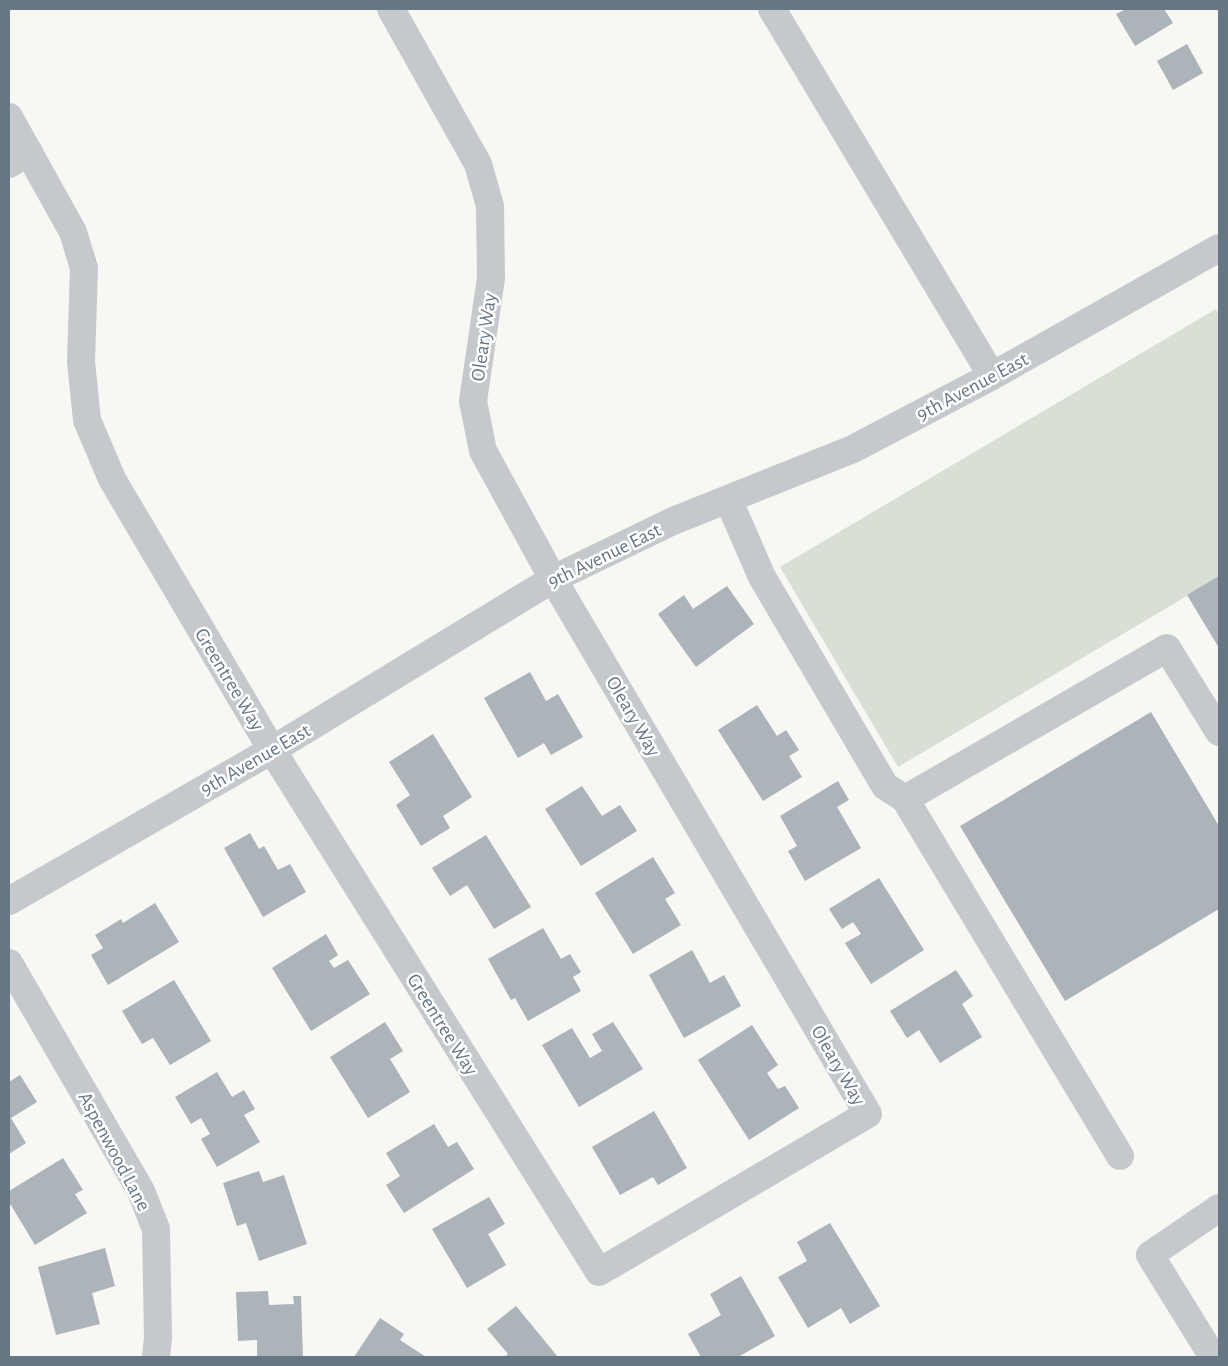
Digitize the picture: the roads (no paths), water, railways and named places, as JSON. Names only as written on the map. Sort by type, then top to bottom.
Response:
[{"type":"street","name":"Oleary Way","points":[[391,9],[478,164],[490,206],[492,278],[474,401],[483,451],[553,579],[868,1114],[599,1272]]},
{"type":"street","points":[[772,9],[992,376]]},
{"type":"street","name":"Greentree Way","points":[[9,117],[19,158],[73,232],[84,268],[80,362],[87,420],[112,479],[272,750],[599,1272]]},
{"type":"street","name":"9th Avenue East","points":[[9,901],[272,750],[553,579],[673,521],[853,449],[992,376],[1219,248]]},
{"type":"street","points":[[728,499],[762,577],[885,786],[905,799],[1120,1156]]},
{"type":"street","points":[[905,799],[1167,648],[1219,732]]},
{"type":"street","name":"Aspenwood Lane","points":[[9,964],[141,1191],[156,1229],[158,1337],[156,1357]]},
{"type":"street","points":[[1213,1357],[1150,1255],[1219,1208]]}]
